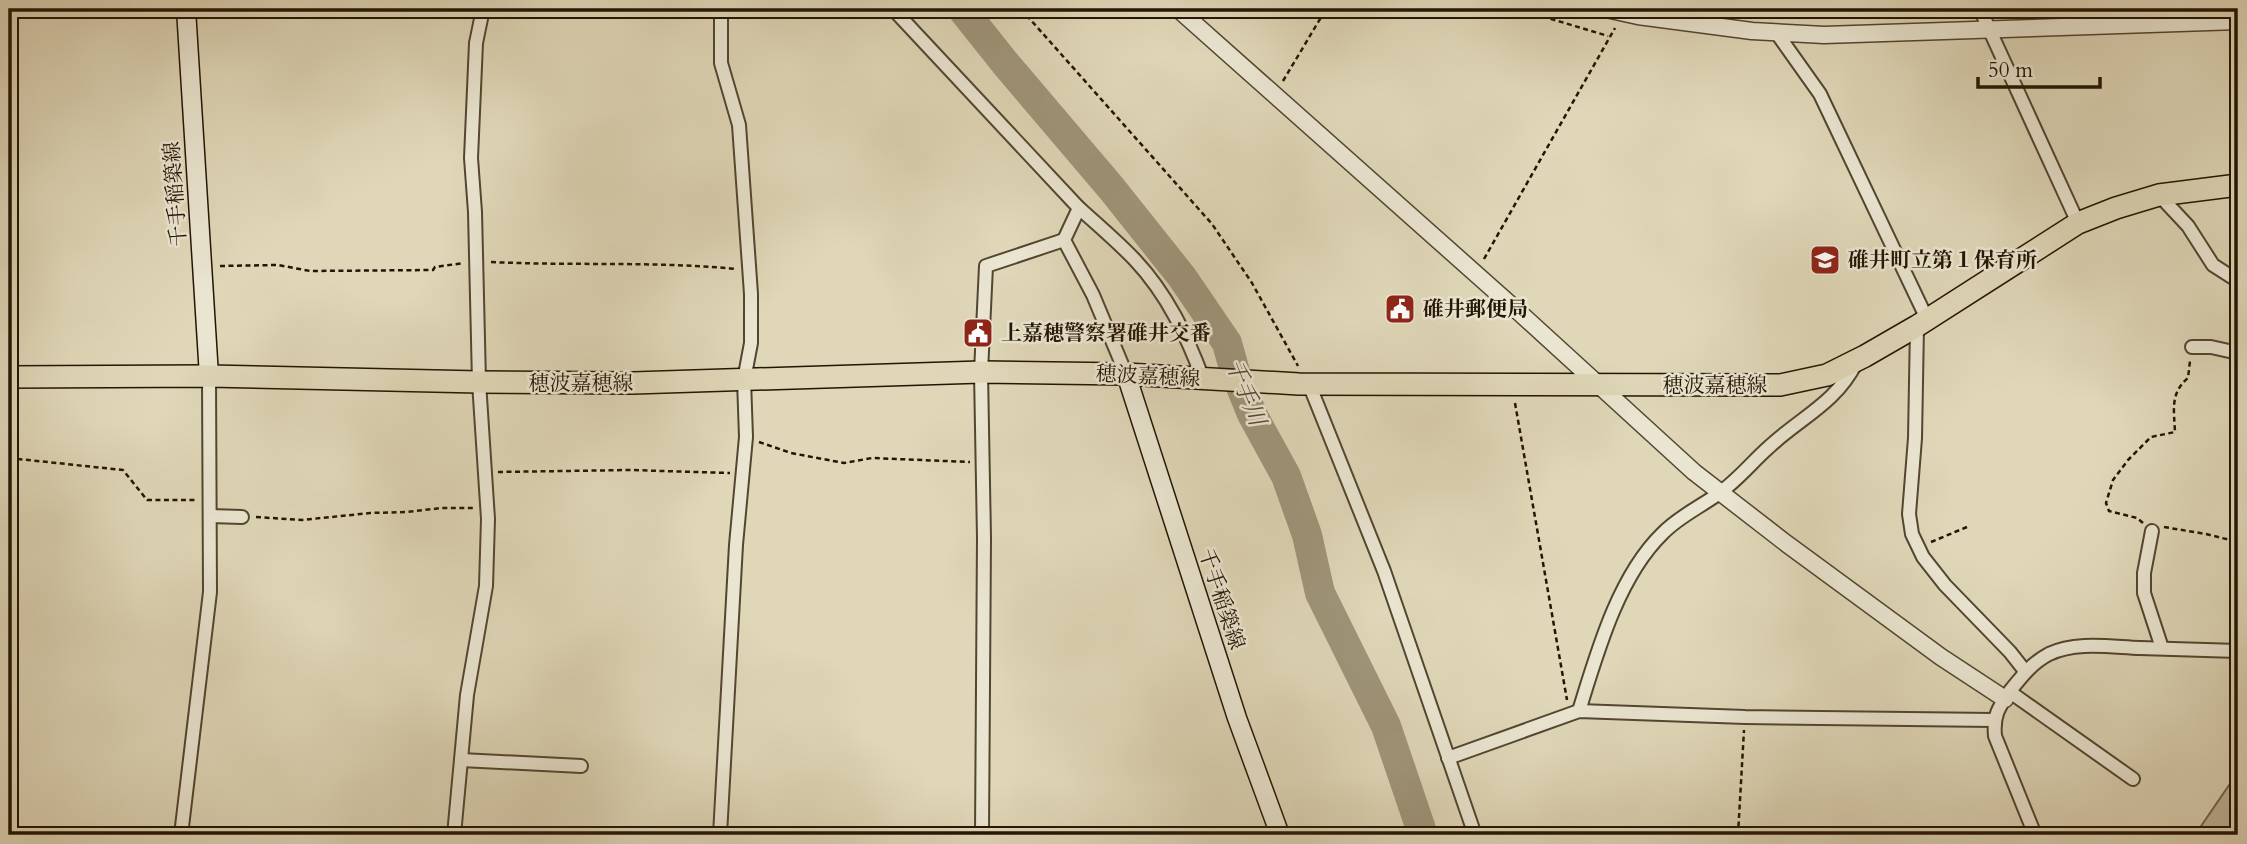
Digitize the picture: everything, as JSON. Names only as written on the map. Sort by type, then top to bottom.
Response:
[{"type":"main road","name":"千手稲築線","points":[[186,9],[209,376]]},
{"type":"main road","name":"穂波嘉穂線","points":[[9,377],[209,376],[633,383],[981,372],[1126,374],[1304,384],[1780,385],[1827,375],[1857,360],[1922,323],[2078,223],[2159,195],[2238,185]]},
{"type":"main road","name":"千手稲築線","points":[[1126,374],[1233,705],[1280,835]]},
{"type":"street","points":[[454,835],[467,695],[486,586],[487,509],[479,382],[471,158],[476,43],[483,9]]},
{"type":"street","points":[[720,835],[736,545],[746,437],[744,380],[751,343],[750,271],[738,125],[722,63],[721,9]]},
{"type":"street","points":[[893,9],[1079,208],[1137,261],[1167,302],[1207,379]]},
{"type":"street","points":[[1178,9],[1720,493],[1941,657],[2007,696],[2133,779]]},
{"type":"street","points":[[1606,9],[1776,32],[1824,35],[2238,21]]},
{"type":"street","points":[[1980,9],[2078,223]]},
{"type":"street","points":[[1776,32],[1820,94],[1922,323],[1909,514],[1912,534],[1923,557],[1945,586],[2025,671]]},
{"type":"street","points":[[2159,195],[2188,226],[2213,265],[2238,281]]},
{"type":"street","points":[[982,835],[985,538],[981,372],[986,266],[1064,240],[1079,208]]},
{"type":"street","points":[[1064,240],[1093,295],[1126,374]]},
{"type":"street","points":[[2192,347],[2211,347],[2238,353]]},
{"type":"street","points":[[1574,712],[1620,596],[1641,559],[1661,534],[1720,493],[1771,444],[1832,398],[1847,380],[1857,360]]},
{"type":"street","points":[[181,835],[210,592],[209,376]]},
{"type":"street","points":[[1304,384],[1384,570],[1475,835]]},
{"type":"street","points":[[210,516],[242,517]]},
{"type":"street","points":[[2152,531],[2144,573],[2144,593],[2162,648]]},
{"type":"street","points":[[2035,835],[1995,736],[1994,720],[2025,671],[2050,653],[2067,648],[2094,646],[2238,651]]},
{"type":"street","points":[[1448,758],[1574,712],[1994,720]]},
{"type":"street","points":[[461,760],[581,766]]},
{"type":"path","points":[[1021,9],[1212,224],[1252,284],[1304,384]]},
{"type":"path","points":[[1275,94],[1326,9]]},
{"type":"path","points":[[1518,9],[1610,37]]},
{"type":"path","points":[[1476,274],[1625,13]]},
{"type":"path","points":[[202,267],[278,265],[310,271],[433,270],[435,267],[476,261],[577,265],[688,264],[750,271]]},
{"type":"path","points":[[2192,347],[2188,378],[2177,387],[2175,396],[2175,432],[2151,437],[2128,460],[2113,480],[2106,503],[2109,511],[2137,518],[2152,531],[2164,527],[2238,542]]},
{"type":"path","points":[[1511,385],[1574,712]]},
{"type":"path","points":[[746,437],[791,453],[844,463],[872,458],[983,462]]},
{"type":"path","points":[[9,458],[123,470],[147,500],[210,500]]},
{"type":"path","points":[[484,472],[630,470],[743,474]]},
{"type":"path","points":[[242,517],[302,520],[442,508],[487,509]]},
{"type":"path","points":[[1918,548],[1967,527]]},
{"type":"path","points":[[1738,835],[1745,717]]},
{"type":"shaded area","points":[[2238,772],[2238,835],[2195,835]]},
{"type":"waterway","name":"千手川","points":[[962,9],[1182,277],[1227,343],[1252,414],[1286,476],[1307,535],[1320,593],[1386,726],[1423,835]]},
{"type":"place","name":"碓井町立第１保育所","points":[[1825,260]]},
{"type":"place","name":"碓井郵便局","points":[[1400,309]]},
{"type":"place","name":"上嘉穂警察署碓井交番","points":[[978,333]]}]
